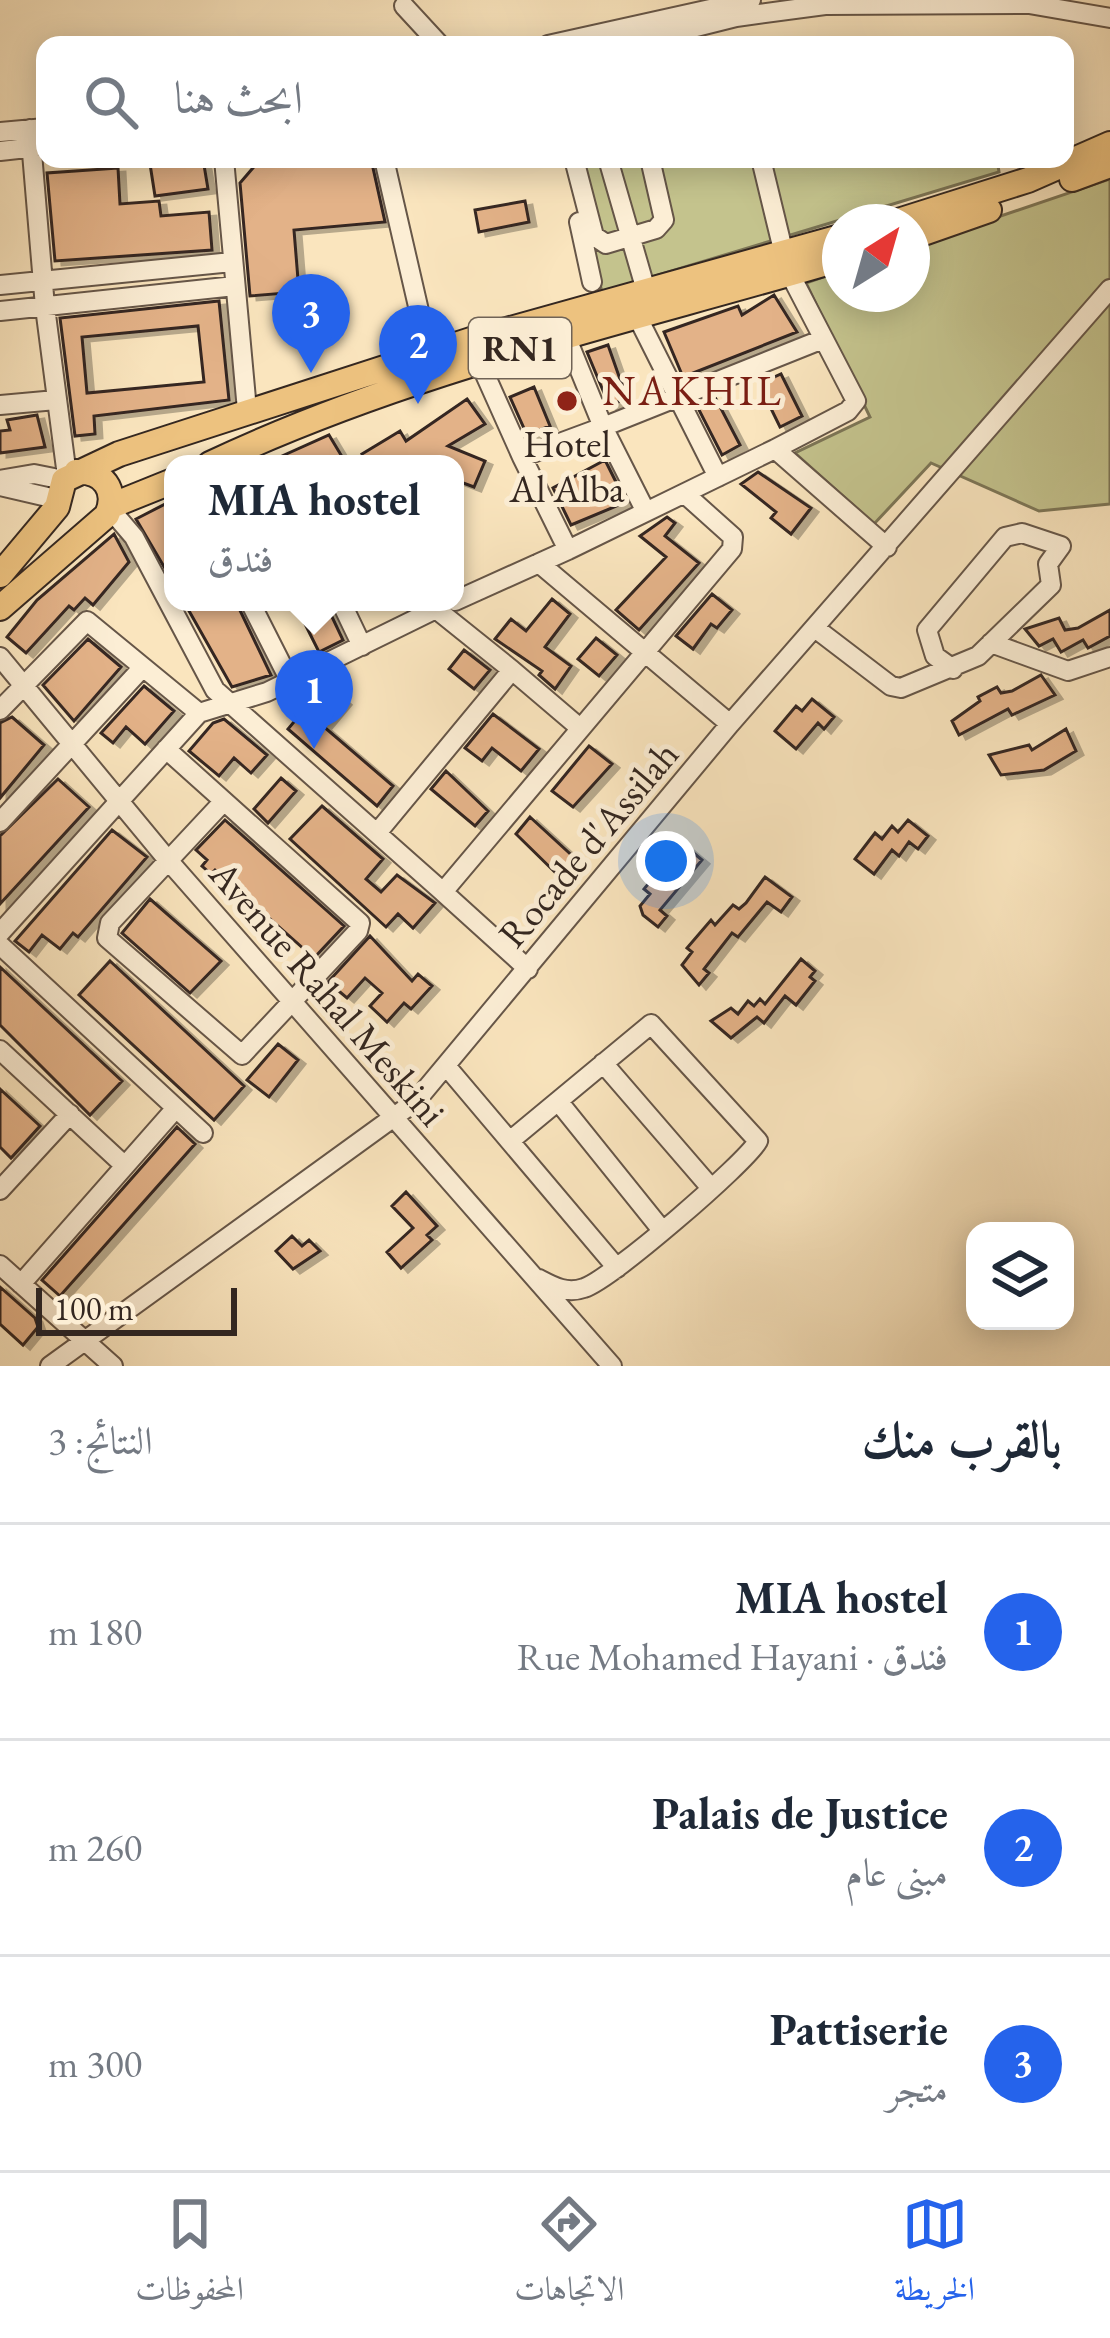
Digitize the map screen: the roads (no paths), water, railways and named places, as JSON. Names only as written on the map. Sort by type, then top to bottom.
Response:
[{"type":"main road","points":[[1074,160],[1110,144]]},
{"type":"main road","points":[[930,230],[1110,165]]},
{"type":"main road","points":[[930,211],[1055,168]]},
{"type":"main road","name":"RN1","points":[[787,264],[822,246]]},
{"type":"main road","name":"RN1","points":[[231,455],[475,351],[787,264],[822,261]]},
{"type":"main road","name":"RN1","points":[[64,487],[247,410],[429,354],[475,351],[565,334],[642,304]]},
{"type":"main road","points":[[0,575],[64,487],[93,473],[106,482],[104,514],[0,608]]},
{"type":"main road","points":[[64,487],[70,524],[104,514],[164,485]]},
{"type":"street","points":[[589,36],[751,0]]},
{"type":"street","points":[[660,36],[736,17],[825,4],[1029,2],[1110,18]]},
{"type":"street","points":[[404,6],[432,36]]},
{"type":"street","points":[[0,132],[36,138]]},
{"type":"street","points":[[0,151],[36,139]]},
{"type":"street","points":[[0,483],[34,474],[64,487],[42,281],[39,168]]},
{"type":"street","points":[[225,168],[247,410]]},
{"type":"street","points":[[386,168],[429,354]]},
{"type":"street","points":[[566,168],[592,282]]},
{"type":"street","points":[[576,168],[594,236],[606,244],[631,238],[664,220],[652,168]]},
{"type":"street","points":[[611,168],[631,238],[642,304],[679,398],[718,477]]},
{"type":"street","points":[[464,595],[685,494],[856,405],[787,264],[763,168]]},
{"type":"street","points":[[0,285],[232,262]]},
{"type":"street","points":[[0,311],[235,286]]},
{"type":"street","name":"Rocade d'Assilah","points":[[50,1366],[394,1119],[447,1066],[730,724],[1110,290]]},
{"type":"street","points":[[565,334],[603,427],[646,512]]},
{"type":"street","points":[[522,457],[823,339]]},
{"type":"street","points":[[475,351],[568,550]]},
{"type":"street","points":[[0,405],[56,400]]},
{"type":"street","points":[[775,449],[887,547]]},
{"type":"street","points":[[442,892],[733,545],[730,534],[685,494]]},
{"type":"street","points":[[104,514],[134,536],[164,594]]},
{"type":"street","points":[[815,628],[898,688],[953,669],[991,643],[1051,585],[1048,564],[1060,546],[1022,533],[1005,537],[927,631],[934,656],[953,669]]},
{"type":"street","points":[[539,563],[730,724]]},
{"type":"street","points":[[173,611],[209,681],[226,701],[528,969]]},
{"type":"street","points":[[255,611],[290,681]]},
{"type":"street","points":[[345,611],[362,646]]},
{"type":"street","points":[[0,932],[200,713],[290,681],[428,611]]},
{"type":"street","points":[[443,611],[580,728]]},
{"type":"street","points":[[0,710],[82,623],[97,625],[200,713]]},
{"type":"street","points":[[991,643],[1068,671],[1110,657]]},
{"type":"street","name":"Avenue Rahal Meskini","points":[[0,657],[70,747],[612,1366]]},
{"type":"street","points":[[0,822],[143,667]]},
{"type":"street","points":[[376,833],[512,670]]},
{"type":"street","points":[[166,749],[224,801],[360,923],[293,1003],[250,1049],[238,1054],[107,938],[110,923],[224,801]]},
{"type":"street","points":[[0,945],[203,1132]]},
{"type":"street","points":[[511,1140],[653,1024],[757,1138],[757,1146],[711,1188],[616,1268],[577,1291],[527,1272]]},
{"type":"street","points":[[0,1050],[125,1166]]},
{"type":"street","points":[[603,1063],[711,1188]]},
{"type":"street","points":[[447,1066],[616,1268]]},
{"type":"street","points":[[558,1101],[661,1229]]},
{"type":"street","points":[[21,1284],[176,1108]]},
{"type":"street","points":[[4,1178],[70,1114]]},
{"type":"street","points":[[0,1265],[113,1366]]},
{"type":"place","name":"Pattiserie","points":[[311,373]]},
{"type":"place","name":"Hotel Al Alba","points":[[567,401]]},
{"type":"place","name":"Palais de Justice","points":[[418,404]]},
{"type":"place","name":"MIA hostel","points":[[314,749]]},
{"type":"district","name":"NAKHIL","points":[[693,390]]}]
